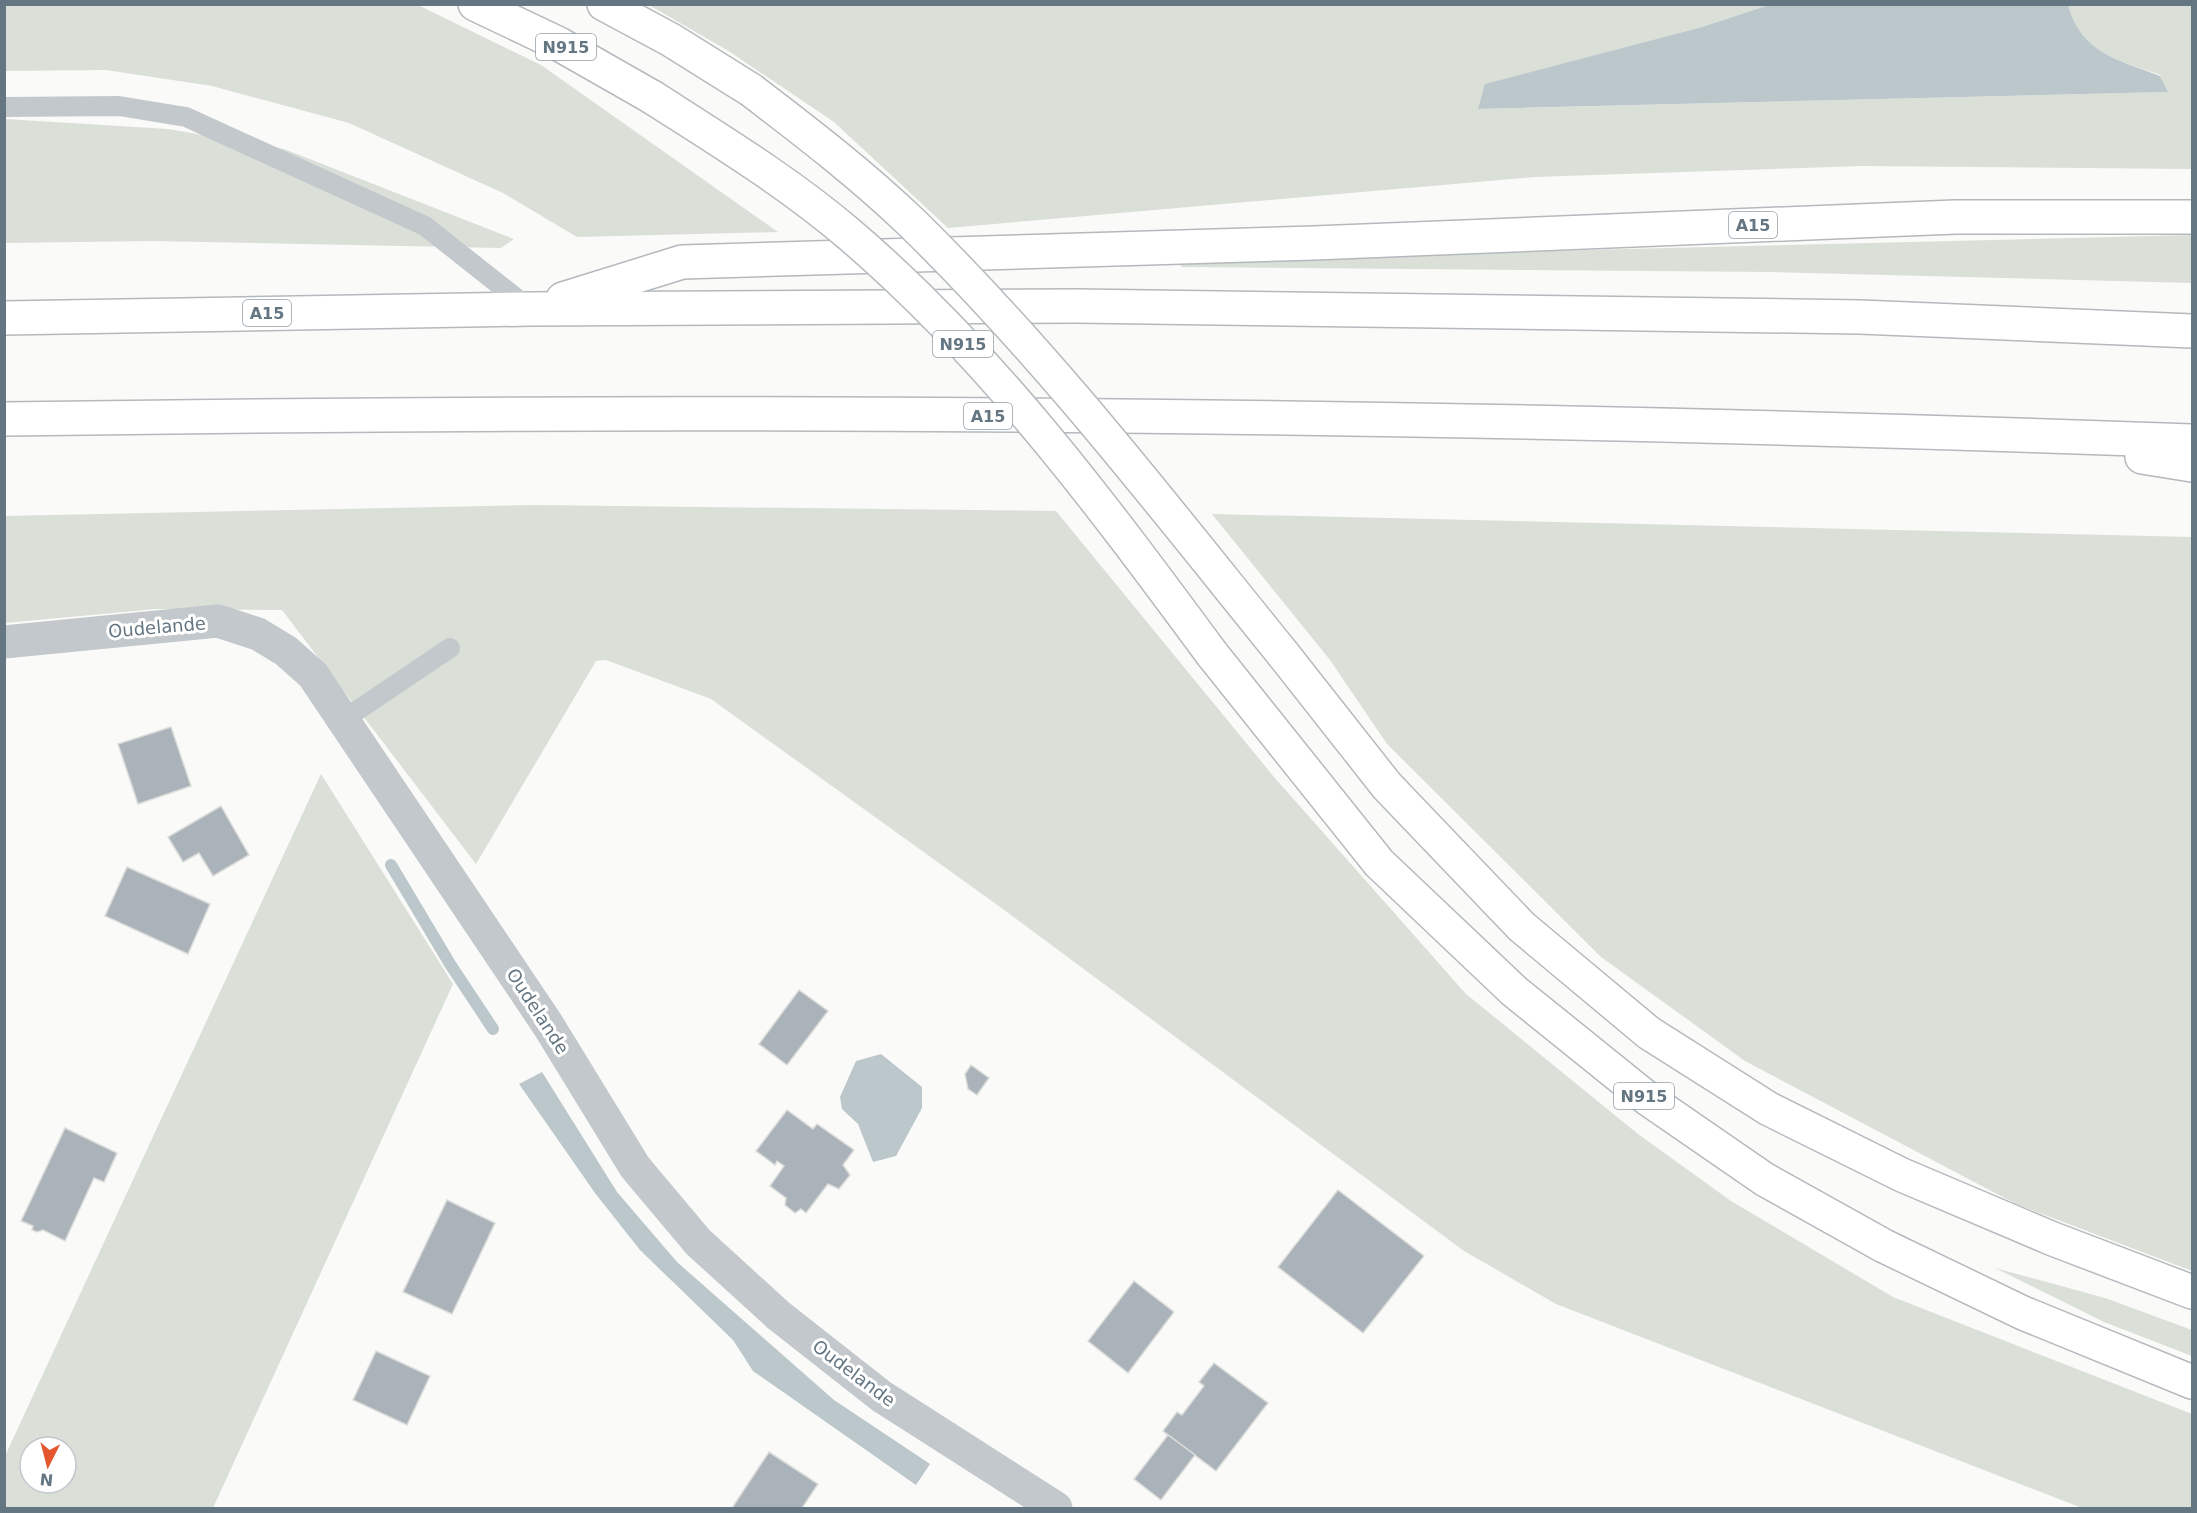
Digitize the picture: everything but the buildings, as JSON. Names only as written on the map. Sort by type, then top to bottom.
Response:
[{"type":"main road","name":"N915","points":[[475,4],[559,44],[652,97],[754,162],[848,233],[923,301],[1015,400],[1096,497],[1212,654],[1379,863],[1514,991],[1648,1099],[1764,1179],[1884,1246],[2023,1313],[2193,1382]]},
{"type":"main road","name":"N915","points":[[604,4],[672,40],[751,90],[822,144],[911,223],[1024,339],[1283,654],[1387,786],[1522,927],[1649,1033],[1769,1109],[1902,1176],[2053,1239],[2193,1292]]},
{"type":"main road","name":"A15","points":[[530,309],[682,262],[1302,244],[1955,217],[2193,217]]},
{"type":"main road","name":"A15","points":[[4,318],[530,309],[1125,307],[1860,317],[2193,331]]},
{"type":"main road","name":"A15","points":[[4,419],[419,413],[1139,417],[1971,433],[2193,441]]},
{"type":"main road","name":"A15","points":[[1971,433],[2193,465]]},
{"type":"street","name":"Oudelande","points":[[4,642],[218,621],[258,634],[286,651],[313,675],[548,1025],[636,1167],[698,1242],[778,1316],[881,1396],[1056,1509]]},
{"type":"lane","points":[[4,107],[119,106],[186,117],[425,226],[530,309]]},
{"type":"lane","points":[[343,720],[450,648]]},
{"type":"shaded area","points":[[4,5],[418,5],[541,65],[778,232],[577,237],[503,193],[349,123],[212,86],[106,70],[5,71]]},
{"type":"shaded area","points":[[649,5],[1769,5],[1702,27],[1486,84],[1479,109],[2167,92],[2160,75],[2115,59],[2092,44],[2074,21],[2068,5],[2192,5],[2192,169],[1862,166],[1535,177],[948,228],[834,122],[730,52]]},
{"type":"shaded area","points":[[1769,5],[2068,5],[2074,21],[2092,45],[2116,59],[2160,76],[2168,92],[1478,109],[1485,84],[1702,27]]},
{"type":"shaded area","points":[[5,119],[168,129],[284,149],[514,239],[501,248],[151,241],[5,243]]},
{"type":"shaded area","points":[[2192,235],[2192,283],[1772,272],[1181,267],[1181,260]]},
{"type":"shaded area","points":[[535,505],[1056,511],[1274,777],[1466,994],[1638,1134],[1731,1201],[1893,1297],[2192,1414],[2192,1508],[2082,1508],[1556,1304],[1464,1251],[1007,912],[711,699],[606,660],[596,661],[476,864],[282,610],[156,609],[5,623],[4,516]]},
{"type":"shaded area","points":[[1212,514],[2192,537],[2192,1271],[2014,1203],[1745,1061],[1601,957],[1387,744],[1330,660]]},
{"type":"shaded area","points":[[321,774],[453,984],[213,1508],[5,1508],[5,1456]]},
{"type":"shaded area","points":[[881,1054],[922,1087],[922,1108],[896,1156],[873,1162],[858,1124],[842,1109],[840,1097],[856,1061]]},
{"type":"shaded area","points":[[542,1072],[617,1192],[677,1262],[834,1400],[930,1464],[916,1485],[753,1371],[733,1340],[640,1250],[595,1193],[519,1084]]},
{"type":"shaded area","points":[[1995,1268],[2105,1298],[2192,1330],[2192,1356],[2104,1322]]},
{"type":"waterway","points":[[391,865],[450,964],[493,1029]]}]
